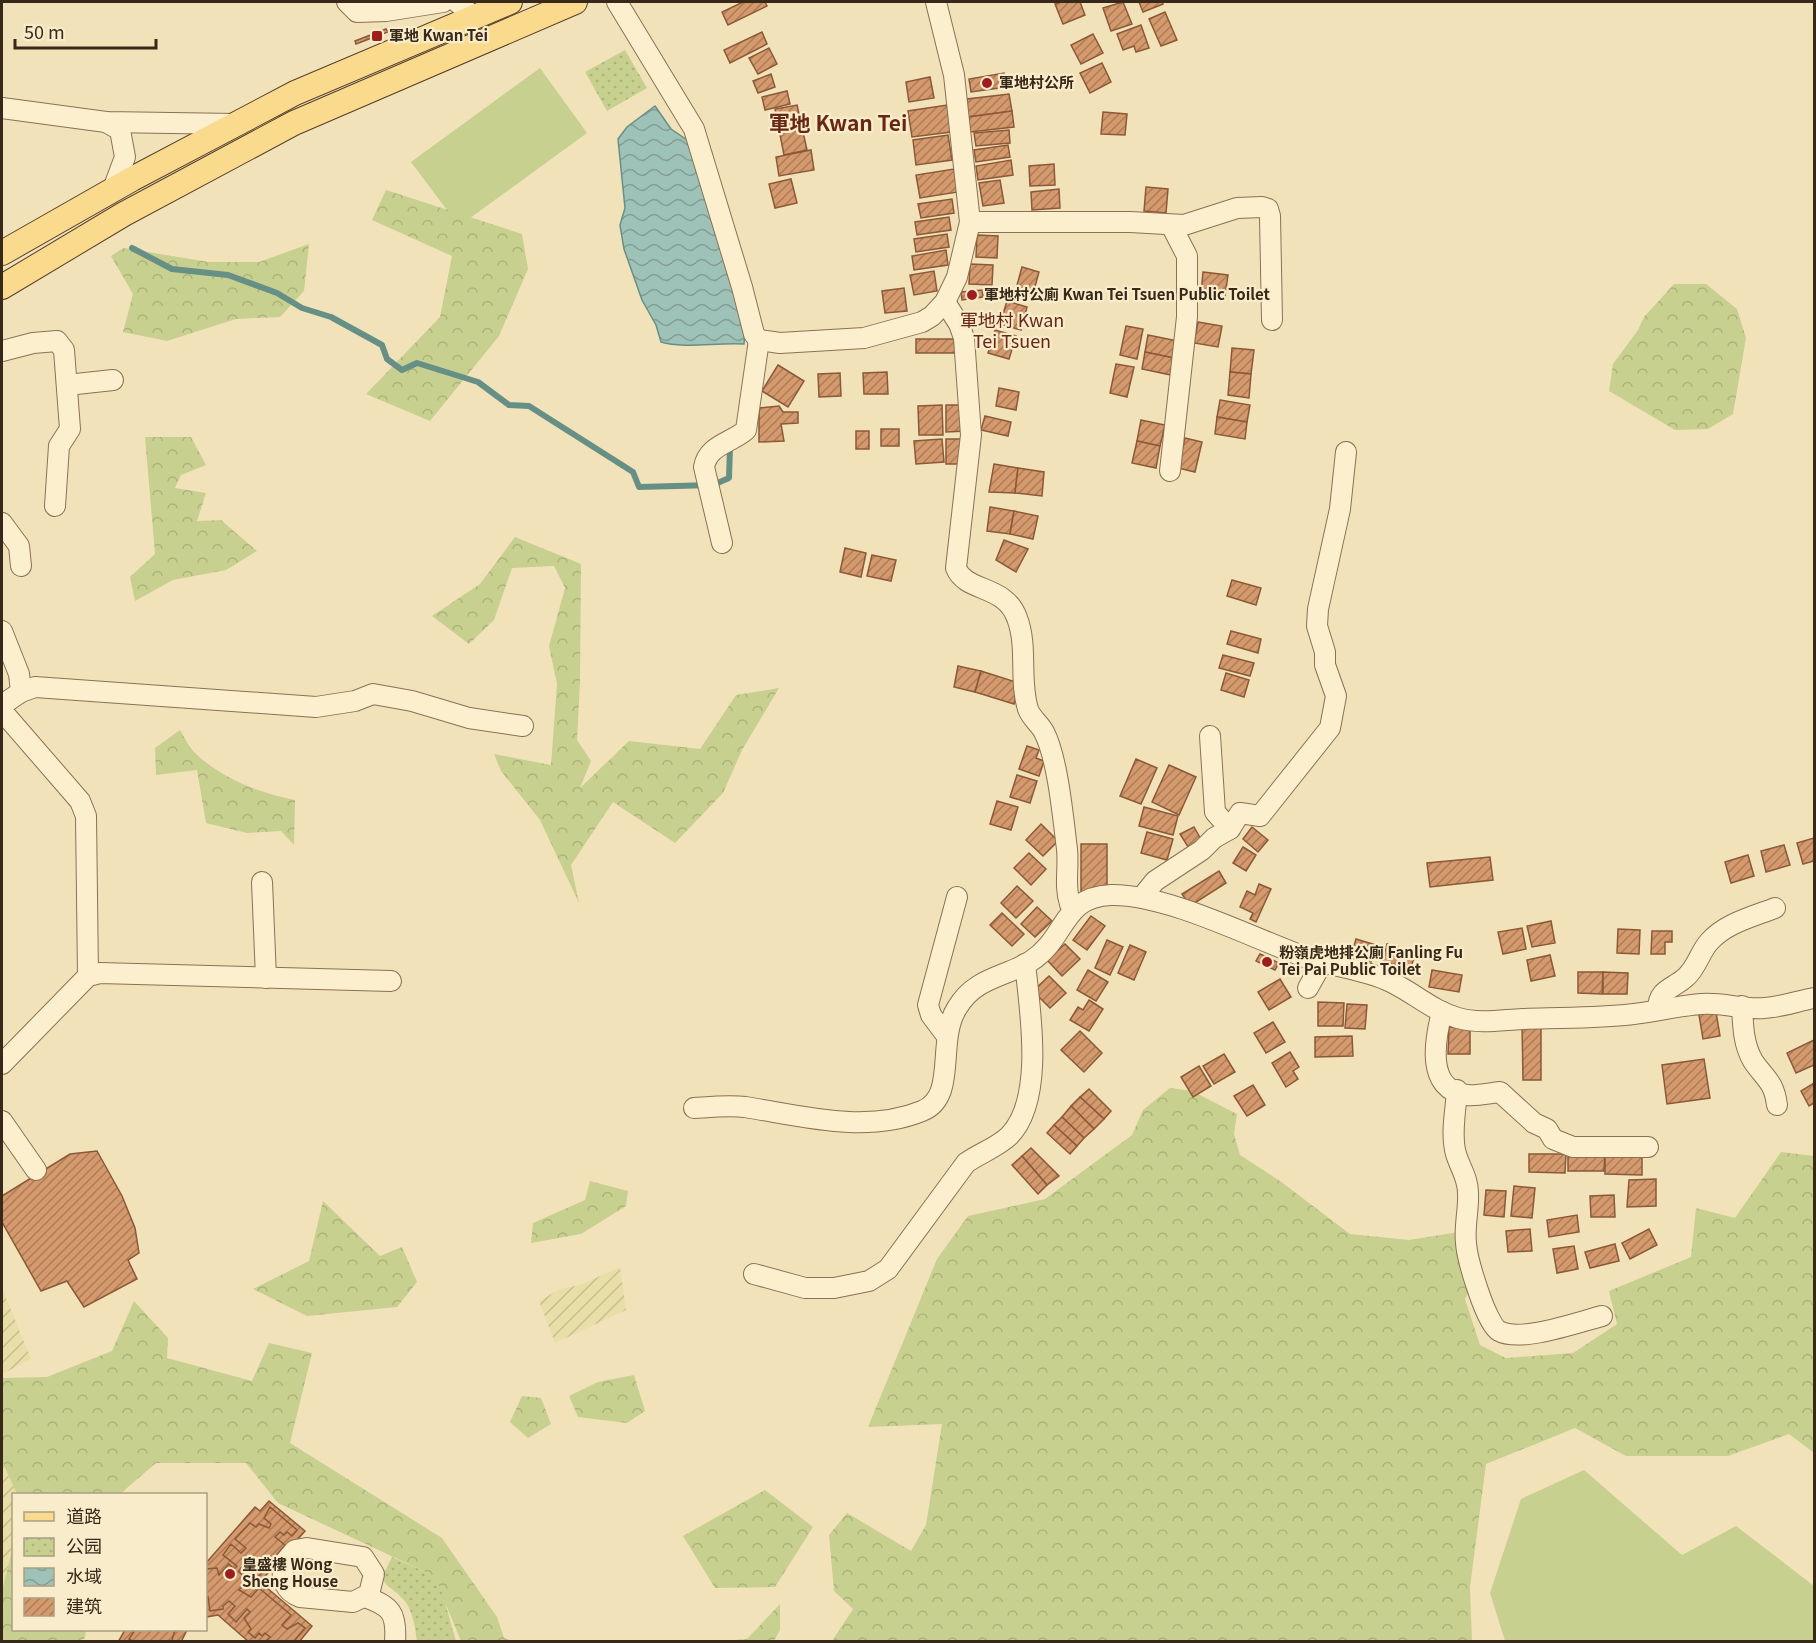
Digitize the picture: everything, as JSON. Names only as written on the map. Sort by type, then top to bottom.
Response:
[{"type":"main road","points":[[2,253],[113,189],[236,124],[465,9],[510,2]]},
{"type":"main road","points":[[2,287],[124,214],[294,123],[575,2]]},
{"type":"street","points":[[346,2],[357,12],[386,11],[443,2]]},
{"type":"street","points":[[617,2],[694,129],[754,334],[759,340],[780,343],[864,338],[922,322],[933,316],[945,302],[957,277],[970,222],[954,75],[936,2]]},
{"type":"street","points":[[2,108],[106,122],[236,124]]},
{"type":"street","points":[[106,122],[120,129],[125,150],[113,189]]},
{"type":"street","points":[[970,222],[1130,222],[1184,225],[1237,207],[1262,207],[1268,209],[1272,320]]},
{"type":"street","points":[[1170,471],[1187,317],[1187,256],[1171,225]]},
{"type":"street","points":[[945,302],[959,324],[964,338],[971,435],[956,568],[958,574],[971,583],[1002,597],[1012,605],[1019,621],[1028,709],[1044,731],[1054,768],[1067,851],[1066,893],[1070,904],[1076,906]]},
{"type":"street","points":[[722,543],[704,467],[706,458],[712,450],[747,430],[759,340]]},
{"type":"street","points":[[2,351],[33,343],[57,341],[64,350],[70,429],[59,446],[55,506]]},
{"type":"street","points":[[67,384],[112,380]]},
{"type":"street","points":[[1142,897],[1155,881],[1230,829],[1240,813],[1260,816],[1330,729],[1336,696],[1324,665],[1325,652],[1317,626],[1322,584],[1340,510],[1346,452]]},
{"type":"street","points":[[2,524],[18,546],[21,566]]},
{"type":"street","points":[[2,631],[19,674],[21,692]]},
{"type":"street","points":[[2,705],[21,692],[35,687],[316,708],[355,701],[373,694],[422,703],[469,718],[523,726]]},
{"type":"street","points":[[2,711],[80,801],[86,816],[88,976]]},
{"type":"street","points":[[1210,736],[1215,812],[1230,829]]},
{"type":"street","points":[[262,882],[266,978]]},
{"type":"street","points":[[946,1035],[931,1016],[928,1005],[957,897]]},
{"type":"street","points":[[694,1108],[742,1107],[790,1116],[854,1122],[889,1120],[922,1112],[932,1106],[945,1082],[946,1035],[958,1005],[980,985],[999,974],[1025,964],[1050,945],[1076,906],[1087,898],[1142,897],[1323,961],[1373,974],[1394,983],[1442,1012],[1476,1021],[1627,1015],[1706,1004],[1762,1009],[1815,998]]},
{"type":"street","points":[[1658,1010],[1658,1000],[1663,991],[1686,978],[1709,942],[1726,927],[1775,908]]},
{"type":"street","points":[[1308,988],[1323,961]]},
{"type":"street","points":[[754,1274],[805,1288],[834,1288],[869,1281],[888,1269],[966,1163],[978,1154],[994,1148],[1010,1134],[1021,1119],[1033,1072],[1032,1029],[1025,964]]},
{"type":"street","points":[[2,1064],[88,976],[100,973],[391,981]]},
{"type":"street","points":[[1742,1006],[1747,1046],[1753,1060],[1772,1083],[1777,1105]]},
{"type":"street","points":[[1442,1012],[1435,1038],[1436,1065],[1449,1086],[1466,1095],[1500,1092],[1534,1123],[1547,1128],[1553,1138],[1573,1147],[1648,1147]]},
{"type":"street","points":[[1457,1090],[1454,1139],[1455,1151],[1466,1174],[1468,1193],[1466,1242],[1480,1297],[1492,1325],[1499,1332],[1527,1334],[1602,1316]]},
{"type":"street","points":[[2,1121],[36,1170]]},
{"type":"street","points":[[365,1598],[387,1607],[393,1615],[395,1641]]},
{"type":"shaded area","points":[[620,1267],[626,1310],[555,1343],[539,1301],[560,1289],[580,1285]]},
{"type":"shaded area","points":[[2,1288],[31,1359],[2,1374]]},
{"type":"shaded area","points":[[2,1461],[17,1493],[12,1493],[12,1551],[2,1591]]},
{"type":"green space","points":[[625,50],[647,88],[607,111],[585,72]]},
{"type":"green space","points":[[540,68],[587,133],[459,226],[411,162]]},
{"type":"green space","points":[[386,190],[522,234],[528,269],[499,336],[430,421],[366,394],[440,317],[452,256],[372,220]]},
{"type":"green space","points":[[309,244],[304,291],[280,317],[236,319],[167,341],[123,332],[133,294],[111,256],[123,248],[209,262],[259,262]]},
{"type":"green space","points":[[1674,284],[1706,284],[1737,309],[1746,338],[1733,414],[1708,429],[1675,430],[1609,391],[1613,364],[1638,330],[1644,317]]},
{"type":"green space","points":[[145,437],[191,437],[206,465],[181,475],[175,488],[206,493],[197,521],[221,520],[257,551],[226,570],[173,580],[135,601],[130,577],[155,554]]},
{"type":"green space","points":[[515,537],[581,564],[577,740],[591,761],[580,788],[629,741],[700,749],[736,695],[779,688],[742,750],[723,793],[675,843],[613,802],[571,865],[579,903],[540,820],[501,771],[494,754],[551,765],[557,684],[549,646],[565,588],[554,566],[512,568],[494,620],[469,644],[432,616],[480,584]]},
{"type":"green space","points":[[180,730],[195,753],[217,770],[255,789],[295,800],[294,845],[281,831],[247,833],[206,823],[197,770],[156,775],[155,748]]},
{"type":"green space","points":[[1170,1088],[1192,1091],[1237,1114],[1234,1134],[1240,1155],[1280,1181],[1350,1234],[1409,1240],[1459,1232],[1477,1274],[1465,1299],[1480,1345],[1506,1358],[1573,1353],[1617,1324],[1609,1291],[1691,1257],[1696,1208],[1735,1218],[1781,1152],[1814,1156],[1814,1453],[1789,1434],[1728,1456],[1626,1456],[1575,1428],[1486,1464],[1470,1587],[1472,1641],[832,1641],[853,1609],[834,1591],[829,1535],[847,1513],[911,1551],[926,1525],[942,1424],[868,1427],[937,1259],[968,1216],[1045,1199],[1132,1135],[1143,1110]]},
{"type":"green space","points":[[590,1181],[628,1191],[626,1206],[581,1234],[531,1243],[533,1223],[585,1200]]},
{"type":"green space","points":[[323,1201],[380,1256],[402,1247],[417,1282],[397,1307],[307,1316],[253,1289],[309,1261]]},
{"type":"green space","points":[[134,1301],[168,1338],[167,1358],[252,1381],[269,1343],[312,1353],[290,1443],[442,1538],[497,1617],[504,1638],[513,1641],[461,1641],[434,1576],[278,1503],[246,1463],[156,1463],[121,1493],[17,1493],[2,1461],[2,1378],[47,1377],[112,1351]]},
{"type":"green space","points":[[634,1375],[645,1411],[627,1423],[578,1417],[569,1396],[598,1382]]},
{"type":"green space","points":[[522,1396],[541,1398],[551,1424],[528,1438],[510,1422]]},
{"type":"green space","points":[[1584,1470],[1682,1555],[1736,1526],[1814,1586],[1814,1641],[1505,1641],[1490,1593],[1521,1499]]},
{"type":"green space","points":[[765,1490],[813,1527],[775,1587],[715,1588],[683,1536]]},
{"type":"green space","points":[[12,1551],[12,1631],[86,1631],[85,1638],[78,1642],[2,1641],[2,1591]]},
{"type":"green space","points":[[392,1557],[434,1576],[442,1592],[456,1641],[417,1641],[413,1618],[405,1601],[386,1584],[382,1577]]},
{"type":"green space","points":[[780,1604],[780,1630],[774,1641],[721,1641],[747,1639]]},
{"type":"water","points":[[655,106],[671,129],[690,142],[745,331],[744,344],[680,345],[661,342],[656,325],[642,300],[624,249],[620,225],[625,208],[618,139],[627,127]]},
{"type":"building","points":[[743,2],[765,2],[767,6],[728,25],[722,12]]},
{"type":"building","points":[[1080,2],[1085,15],[1063,24],[1055,4]]},
{"type":"building","points":[[1123,2],[1132,24],[1111,31],[1103,8]]},
{"type":"building","points":[[1139,2],[1162,2],[1163,4],[1143,12]]},
{"type":"building","points":[[1165,12],[1177,40],[1161,46],[1149,19]]},
{"type":"building","points":[[1141,25],[1149,48],[1136,52],[1134,46],[1123,50],[1117,34]]},
{"type":"building","points":[[386,29],[388,32],[356,44],[355,41]]},
{"type":"building","points":[[762,32],[767,44],[730,63],[724,50]]},
{"type":"building","points":[[1093,34],[1103,53],[1081,64],[1071,45]]},
{"type":"building","points":[[769,48],[777,64],[758,74],[749,58]]},
{"type":"building","points":[[1102,63],[1111,82],[1090,93],[1080,73]]},
{"type":"building","name":"軍地村公所","points":[[1004,73],[1006,87],[971,92],[969,79]]},
{"type":"building","points":[[771,74],[775,87],[758,93],[753,81]]},
{"type":"building","points":[[930,77],[934,98],[909,102],[906,82]]},
{"type":"building","points":[[787,91],[790,104],[765,110],[762,97]]},
{"type":"building","points":[[1009,94],[1012,111],[968,117],[967,99]]},
{"type":"building","points":[[797,105],[807,150],[784,155],[775,109]]},
{"type":"building","points":[[947,105],[951,132],[912,137],[908,111]]},
{"type":"building","points":[[1012,111],[1014,127],[970,132],[968,117]]},
{"type":"building","points":[[1103,112],[1127,114],[1125,135],[1101,134]]},
{"type":"building","points":[[1009,130],[1010,143],[976,146],[974,133]]},
{"type":"building","points":[[948,135],[952,160],[916,165],[913,140]]},
{"type":"building","points":[[1008,145],[1010,157],[976,162],[974,150]]},
{"type":"building","points":[[811,150],[814,170],[779,176],[776,157]]},
{"type":"building","points":[[1011,160],[1013,175],[978,180],[976,166]]},
{"type":"building","points":[[1054,164],[1055,185],[1030,186],[1029,166]]},
{"type":"building","points":[[954,169],[958,192],[920,198],[916,175]]},
{"type":"building","points":[[791,179],[797,203],[775,208],[769,184]]},
{"type":"building","points":[[1000,180],[1004,203],[983,206],[979,183]]},
{"type":"building","points":[[1146,187],[1168,189],[1166,213],[1144,211]]},
{"type":"building","points":[[1059,189],[1060,208],[1032,210],[1031,192]]},
{"type":"building","points":[[952,199],[954,213],[921,218],[918,204]]},
{"type":"building","points":[[949,217],[951,230],[917,235],[915,222]]},
{"type":"building","points":[[947,234],[949,247],[916,252],[914,239]]},
{"type":"building","points":[[977,235],[998,236],[997,258],[976,257]]},
{"type":"building","points":[[946,250],[948,265],[914,270],[912,256]]},
{"type":"building","points":[[970,264],[993,265],[992,285],[969,284]]},
{"type":"building","points":[[1022,267],[1039,272],[1031,301],[1014,296]]},
{"type":"building","points":[[934,271],[937,291],[914,295],[910,275]]},
{"type":"building","points":[[1203,272],[1228,275],[1225,296],[1201,294]]},
{"type":"building","points":[[904,288],[907,311],[885,313],[882,291]]},
{"type":"building","name":"軍地村公廁 Kwan Tei Tsuen Public Toilet","points":[[982,290],[983,297],[962,300],[961,292]]},
{"type":"building","points":[[1007,301],[1027,307],[1021,330],[1000,324]]},
{"type":"building","points":[[1198,322],[1222,326],[1218,347],[1194,343]]},
{"type":"building","points":[[1126,326],[1143,329],[1137,359],[1120,355]]},
{"type":"building","points":[[995,330],[1016,336],[1009,359],[988,353]]},
{"type":"building","points":[[1148,335],[1178,341],[1174,358],[1145,352]]},
{"type":"building","points":[[916,339],[956,339],[956,353],[916,353]]},
{"type":"building","points":[[1232,348],[1254,350],[1251,374],[1230,372]]},
{"type":"building","points":[[1145,352],[1174,358],[1171,375],[1142,369]]},
{"type":"building","points":[[1116,364],[1134,367],[1127,397],[1110,393]]},
{"type":"building","points":[[778,365],[804,381],[788,407],[762,391]]},
{"type":"building","points":[[887,372],[888,394],[864,394],[863,373]]},
{"type":"building","points":[[1230,372],[1251,374],[1249,398],[1228,395]]},
{"type":"building","points":[[840,373],[841,396],[819,397],[818,374]]},
{"type":"building","points":[[999,388],[1019,392],[1016,410],[996,406]]},
{"type":"building","points":[[1220,400],[1250,405],[1247,422],[1217,417]]},
{"type":"building","points":[[942,405],[943,435],[919,435],[918,406]]},
{"type":"building","points":[[946,405],[966,405],[967,431],[946,432]]},
{"type":"building","points":[[779,406],[783,412],[798,412],[798,423],[781,424],[784,441],[759,442],[759,408]]},
{"type":"building","points":[[985,416],[1011,422],[1008,436],[981,430]]},
{"type":"building","points":[[1217,417],[1247,422],[1245,439],[1215,434]]},
{"type":"building","points":[[1141,420],[1165,425],[1160,446],[1137,441]]},
{"type":"building","points":[[881,429],[899,429],[899,446],[881,446]]},
{"type":"building","points":[[856,431],[869,431],[869,449],[856,449]]},
{"type":"building","points":[[1185,438],[1202,442],[1195,472],[1178,468]]},
{"type":"building","points":[[942,439],[944,462],[916,464],[914,441]]},
{"type":"building","points":[[946,439],[964,439],[964,464],[946,464]]},
{"type":"building","points":[[1137,441],[1160,446],[1156,468],[1132,463]]},
{"type":"building","points":[[994,464],[1018,468],[1015,493],[989,492]]},
{"type":"building","points":[[1018,468],[1044,472],[1042,496],[1015,493]]},
{"type":"building","points":[[990,507],[1014,511],[1010,534],[987,531]]},
{"type":"building","points":[[1014,511],[1038,516],[1033,539],[1010,534]]},
{"type":"building","points":[[1004,540],[1028,549],[1016,572],[996,560]]},
{"type":"building","points":[[845,548],[866,553],[861,577],[840,572]]},
{"type":"building","points":[[872,555],[896,560],[891,581],[867,576]]},
{"type":"building","points":[[1232,580],[1261,588],[1256,605],[1227,596]]},
{"type":"building","points":[[1231,631],[1261,639],[1258,653],[1227,644]]},
{"type":"building","points":[[1223,655],[1254,663],[1250,676],[1219,668]]},
{"type":"building","points":[[958,666],[981,671],[975,692],[954,687]]},
{"type":"building","points":[[981,671],[1019,683],[1014,704],[975,692]]},
{"type":"building","points":[[1226,673],[1249,680],[1244,697],[1221,690]]},
{"type":"building","points":[[1027,746],[1039,750],[1036,758],[1044,761],[1039,776],[1019,769]]},
{"type":"building","points":[[1136,759],[1157,768],[1141,804],[1120,796]]},
{"type":"building","points":[[1169,765],[1196,777],[1179,815],[1152,802]]},
{"type":"building","points":[[1017,775],[1037,781],[1030,803],[1010,797]]},
{"type":"building","points":[[997,801],[1018,807],[1011,830],[990,824]]},
{"type":"building","points":[[1144,807],[1178,816],[1173,835],[1139,826]]},
{"type":"building","points":[[1041,824],[1058,841],[1043,856],[1026,840]]},
{"type":"building","points":[[1194,827],[1202,841],[1190,850],[1180,834]]},
{"type":"building","points":[[1252,827],[1268,840],[1258,852],[1243,839]]},
{"type":"building","points":[[1147,832],[1173,839],[1167,860],[1141,853]]},
{"type":"building","points":[[1814,838],[1814,861],[1803,864],[1797,843]]},
{"type":"building","points":[[1081,844],[1107,844],[1107,892],[1081,892]]},
{"type":"building","points":[[1784,845],[1790,865],[1766,872],[1761,851]]},
{"type":"building","points":[[1243,847],[1256,855],[1246,871],[1233,863]]},
{"type":"building","points":[[1029,853],[1046,869],[1031,885],[1014,868]]},
{"type":"building","points":[[1748,855],[1754,876],[1731,883],[1725,862]]},
{"type":"building","points":[[1490,857],[1493,880],[1430,887],[1427,863]]},
{"type":"building","points":[[1219,871],[1226,883],[1190,906],[1182,894]]},
{"type":"building","points":[[1259,884],[1271,889],[1256,922],[1250,919],[1253,913],[1240,907],[1247,891],[1255,895]]},
{"type":"building","points":[[1017,886],[1033,901],[1016,918],[1001,903]]},
{"type":"building","points":[[1037,907],[1052,921],[1035,937],[1021,924]]},
{"type":"building","points":[[1002,913],[1024,934],[1012,946],[990,925]]},
{"type":"building","points":[[1091,916],[1105,926],[1087,950],[1073,940]]},
{"type":"building","points":[[1551,921],[1555,943],[1532,947],[1527,926]]},
{"type":"building","points":[[1522,928],[1526,949],[1503,954],[1498,932]]},
{"type":"building","points":[[1618,929],[1640,930],[1639,954],[1617,953]]},
{"type":"building","points":[[1652,931],[1672,931],[1672,942],[1665,942],[1665,954],[1651,954]]},
{"type":"building","points":[[1356,939],[1376,945],[1371,962],[1346,954],[1349,945],[1354,946]]},
{"type":"building","points":[[1107,940],[1123,947],[1110,975],[1095,968]]},
{"type":"building","points":[[1065,944],[1080,959],[1062,976],[1047,960]]},
{"type":"building","points":[[1387,944],[1416,953],[1410,969],[1382,961]]},
{"type":"building","points":[[1130,945],[1146,952],[1134,980],[1118,973]]},
{"type":"building","name":"粉嶺虎地排公廁 Fanling Fu Tei Pai Public Toilet","points":[[1260,954],[1279,963],[1275,970],[1256,961]]},
{"type":"building","points":[[1550,955],[1555,976],[1531,981],[1527,960]]},
{"type":"building","points":[[1088,970],[1108,982],[1096,1001],[1077,990]]},
{"type":"building","points":[[1432,970],[1462,975],[1459,992],[1429,987]]},
{"type":"building","points":[[1578,972],[1603,972],[1602,994],[1578,993]]},
{"type":"building","points":[[1603,972],[1628,973],[1627,994],[1603,994]]},
{"type":"building","points":[[1049,976],[1066,993],[1050,1008],[1033,991]]},
{"type":"building","points":[[1280,979],[1291,997],[1269,1010],[1258,992]]},
{"type":"building","points":[[1089,1000],[1103,1009],[1089,1031],[1070,1020],[1078,1007],[1083,1010]]},
{"type":"building","points":[[1318,1002],[1344,1003],[1343,1026],[1318,1026]]},
{"type":"building","points":[[1347,1004],[1367,1005],[1365,1029],[1345,1028]]},
{"type":"building","points":[[1715,1006],[1720,1036],[1703,1039],[1698,1009]]},
{"type":"building","points":[[1273,1022],[1285,1042],[1266,1053],[1254,1033]]},
{"type":"building","points":[[1522,1025],[1541,1025],[1541,1080],[1523,1080]]},
{"type":"building","points":[[1449,1027],[1470,1028],[1470,1054],[1448,1054]]},
{"type":"building","points":[[1080,1031],[1102,1053],[1084,1072],[1061,1050]]},
{"type":"building","points":[[1352,1036],[1353,1056],[1315,1057],[1315,1037]]},
{"type":"building","points":[[1814,1040],[1814,1065],[1796,1073],[1787,1053]]},
{"type":"building","points":[[1290,1052],[1299,1067],[1293,1071],[1298,1079],[1286,1087],[1272,1063]]},
{"type":"building","points":[[1224,1054],[1235,1072],[1214,1084],[1203,1066]]},
{"type":"building","points":[[1704,1059],[1710,1098],[1667,1104],[1662,1065]]},
{"type":"building","points":[[1199,1066],[1211,1086],[1193,1097],[1181,1077]]},
{"type":"building","points":[[1814,1083],[1814,1103],[1809,1106],[1801,1091]]},
{"type":"building","points":[[1253,1085],[1265,1105],[1247,1116],[1234,1096]]},
{"type":"building","points":[[1089,1089],[1111,1111],[1104,1119],[1080,1097]]},
{"type":"building","points":[[1080,1097],[1104,1119],[1094,1129],[1071,1106]]},
{"type":"building","points":[[1071,1106],[1094,1129],[1084,1138],[1062,1117]]},
{"type":"building","points":[[1062,1117],[1084,1138],[1077,1146],[1054,1125]]},
{"type":"building","points":[[1054,1125],[1077,1146],[1070,1154],[1047,1133]]},
{"type":"building","points":[[1031,1148],[1059,1176],[1047,1185],[1022,1156]]},
{"type":"building","points":[[97,1151],[122,1196],[135,1228],[139,1253],[128,1260],[137,1279],[84,1307],[67,1281],[41,1291],[2,1222],[2,1196],[70,1154]]},
{"type":"building","points":[[1568,1152],[1605,1153],[1604,1171],[1568,1171]]},
{"type":"building","points":[[1529,1154],[1566,1154],[1565,1173],[1529,1172]]},
{"type":"building","points":[[1022,1156],[1047,1185],[1038,1194],[1012,1165]]},
{"type":"building","points":[[1605,1156],[1642,1156],[1642,1175],[1605,1174]]},
{"type":"building","points":[[1656,1179],[1656,1206],[1627,1207],[1629,1180]]},
{"type":"building","points":[[1514,1186],[1535,1188],[1532,1218],[1511,1216]]},
{"type":"building","points":[[1486,1190],[1506,1191],[1504,1217],[1484,1215]]},
{"type":"building","points":[[1614,1195],[1615,1217],[1591,1217],[1590,1196]]},
{"type":"building","points":[[1577,1215],[1579,1232],[1549,1237],[1547,1220]]},
{"type":"building","points":[[1530,1229],[1532,1251],[1508,1252],[1506,1231]]},
{"type":"building","points":[[1649,1229],[1657,1245],[1630,1259],[1622,1243]]},
{"type":"building","points":[[1615,1244],[1619,1261],[1590,1268],[1585,1252]]},
{"type":"building","points":[[1574,1246],[1578,1269],[1557,1273],[1553,1249]]},
{"type":"building","name":"皇盛樓 Wong Sheng House","points":[[269,1501],[305,1531],[260,1582],[312,1626],[299,1642],[249,1642],[218,1615],[207,1617],[207,1562],[255,1507],[260,1511]]},
{"type":"building","name":"皇盛樓 Wong Sheng House","points":[[270,1507],[297,1530],[292,1536],[287,1532],[284,1535],[280,1532],[275,1537],[285,1545],[258,1577],[248,1569],[246,1572],[241,1568],[239,1572],[248,1580],[239,1590],[251,1597],[259,1588],[291,1615],[282,1625],[287,1629],[298,1623],[305,1628],[293,1642],[269,1642],[267,1640],[270,1637],[265,1633],[262,1636],[259,1633],[255,1638],[248,1632],[251,1629],[244,1618],[250,1612],[247,1609],[236,1622],[228,1614],[235,1606],[229,1601],[223,1609],[210,1611],[207,1598],[207,1569],[217,1568],[219,1575],[229,1564],[234,1569],[237,1566],[223,1555],[231,1544],[241,1553],[246,1548],[235,1539],[250,1523],[256,1527],[259,1524],[269,1528],[271,1524],[264,1518]]},
{"type":"building","points":[[124,1631],[186,1631],[181,1642],[118,1642]]},
{"type":"building","points":[[134,1631],[175,1631],[172,1640],[174,1642],[134,1642],[129,1639]]},
{"type":"waterway","points":[[132,248],[172,269],[228,275],[277,293],[302,308],[331,317],[382,345],[387,359],[402,370],[417,363],[478,382],[509,405],[529,406],[633,472],[639,487],[713,485],[729,478],[730,447],[733,445]]},
{"type":"place","name":"軍地 Kwan Tei","points":[[377,36]]},
{"type":"place","name":"軍地村公所","points":[[987,83]]},
{"type":"place","name":"軍地村公廁 Kwan Tei Tsuen Public Toilet","points":[[972,295]]},
{"type":"place","name":"粉嶺虎地排公廁 Fanling Fu Tei Pai Public Toilet","points":[[1267,962]]},
{"type":"place","name":"皇盛樓 Wong Sheng House","points":[[230,1574]]},
{"type":"district","name":"軍地 Kwan Tei","points":[[838,124]]},
{"type":"district","name":"軍地村 Kwan Tei Tsuen","points":[[1012,331]]}]
